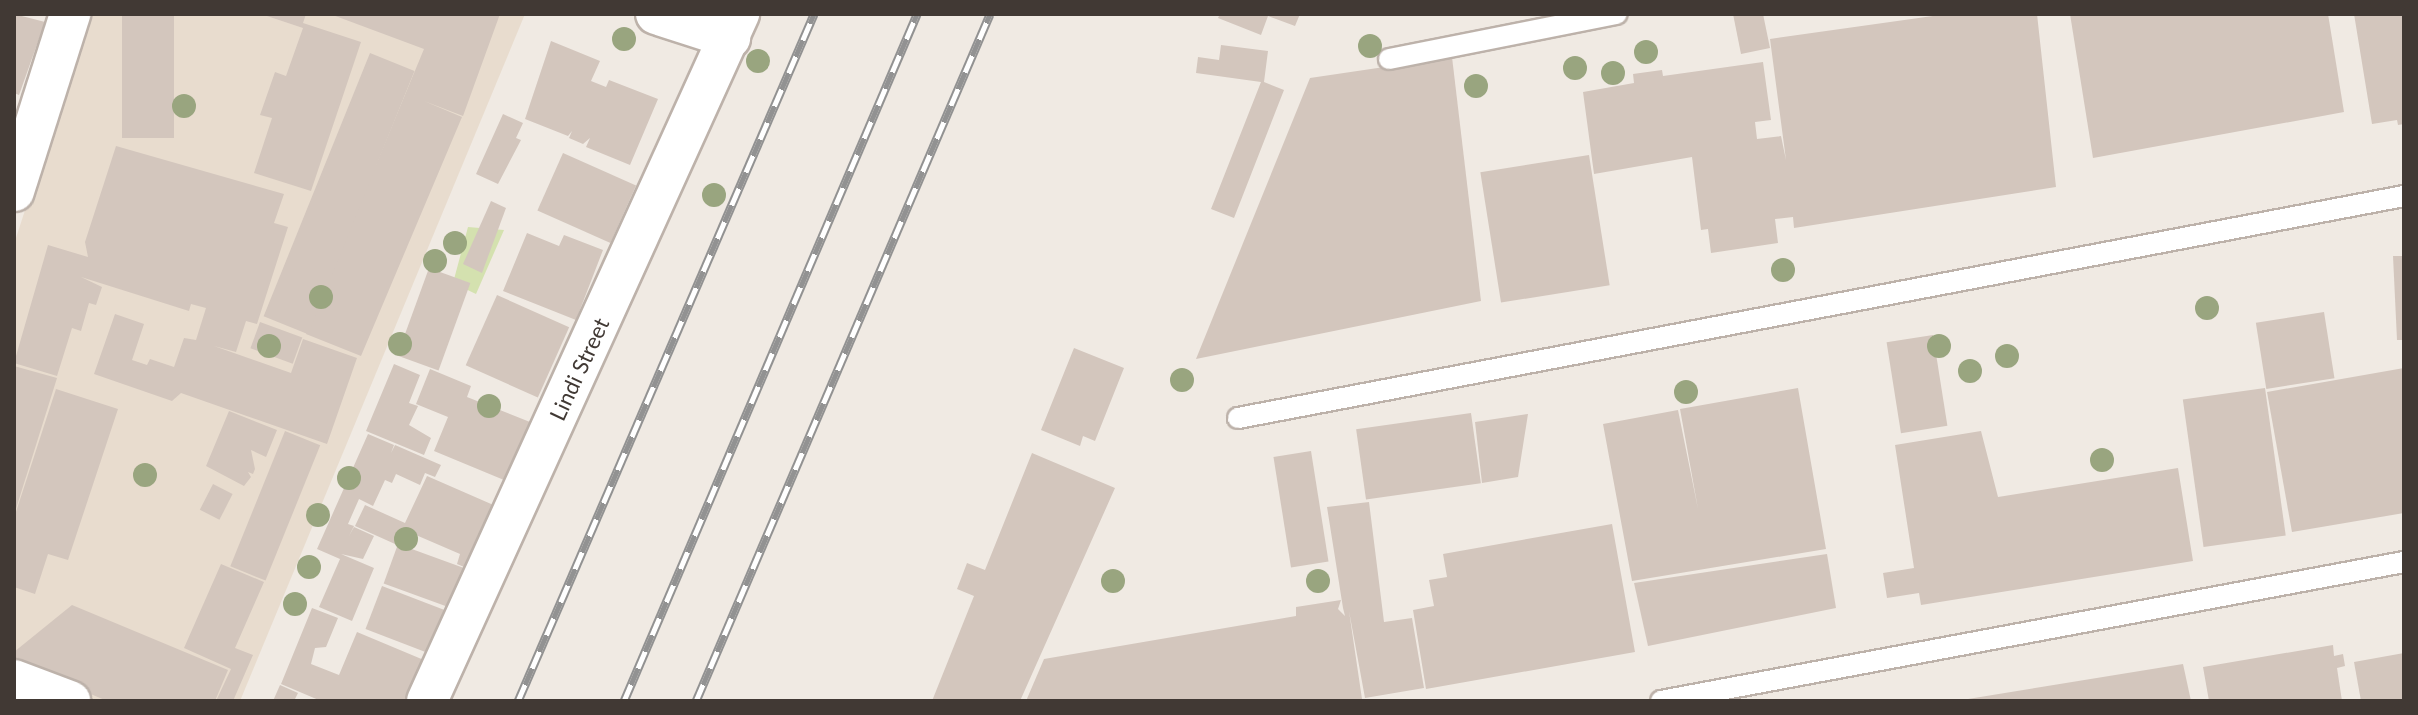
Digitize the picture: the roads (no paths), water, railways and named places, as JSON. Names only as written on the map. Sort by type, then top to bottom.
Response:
[{"type":"street","points":[[14,191],[70,14]]},
{"type":"street","points":[[656,14],[735,26]]},
{"type":"street","name":"Lindi Street","points":[[427,701],[735,26]]},
{"type":"street","points":[[14,680],[70,701]]},
{"type":"lane","points":[[1389,59],[1617,14]]},
{"type":"lane","points":[[1238,418],[2404,196]]},
{"type":"lane","points":[[1661,701],[2404,562]]},
{"type":"railway","points":[[518,701],[814,14]]},
{"type":"railway","points":[[624,701],[917,14]]},
{"type":"railway","points":[[696,701],[990,14]]}]
